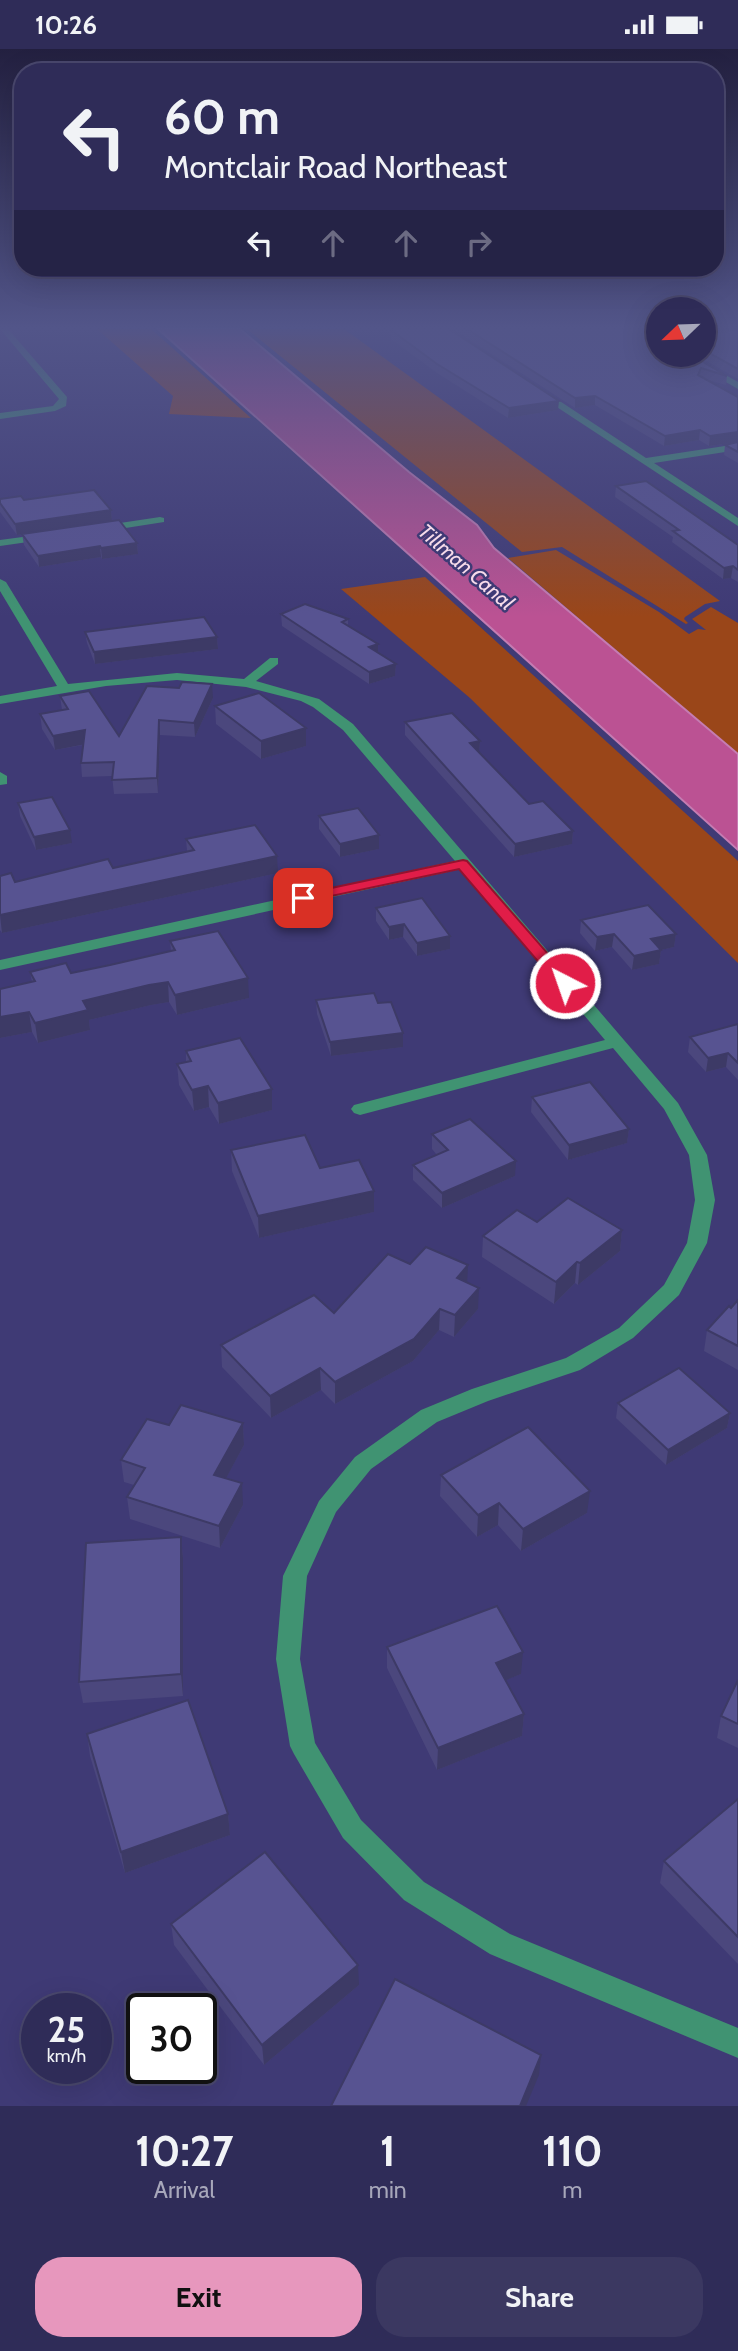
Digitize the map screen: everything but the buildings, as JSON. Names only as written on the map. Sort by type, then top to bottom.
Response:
[{"type":"street","points":[[590,425],[738,523]]},
{"type":"street","points":[[645,461],[738,447]]},
{"type":"street","points":[[93,530],[160,520]]},
{"type":"street","points":[[0,544],[53,536]]},
{"type":"street","points":[[0,582],[65,689]]},
{"type":"street","points":[[249,681],[274,661]]},
{"type":"street","points":[[0,700],[164,675],[249,681],[316,703],[348,727],[672,1107],[698,1155],[705,1200],[697,1243],[672,1290],[626,1332],[573,1364],[480,1395],[429,1416],[363,1463],[327,1507],[295,1577],[288,1658],[303,1746],[352,1829],[414,1891],[500,1944],[738,2043]]},
{"type":"street","points":[[0,965],[463,864]]},
{"type":"street","points":[[360,1109],[616,1042]]},
{"type":"shaded area","points":[[365,425],[477,425],[720,601],[705,604],[685,617],[688,623],[686,624],[562,547],[522,552]]},
{"type":"shaded area","points":[[556,550],[659,612],[689,634],[698,629],[706,630],[692,619],[711,607],[738,623],[738,754],[508,558]]},
{"type":"shaded area","points":[[425,577],[738,861],[738,963],[470,698],[341,589]]},
{"type":"water","name":"Tillman Canal","points":[[265,425],[353,425],[477,525],[494,548],[738,754],[738,850]]},
{"type":"route","points":[[303,898],[463,864],[565,983]]}]
